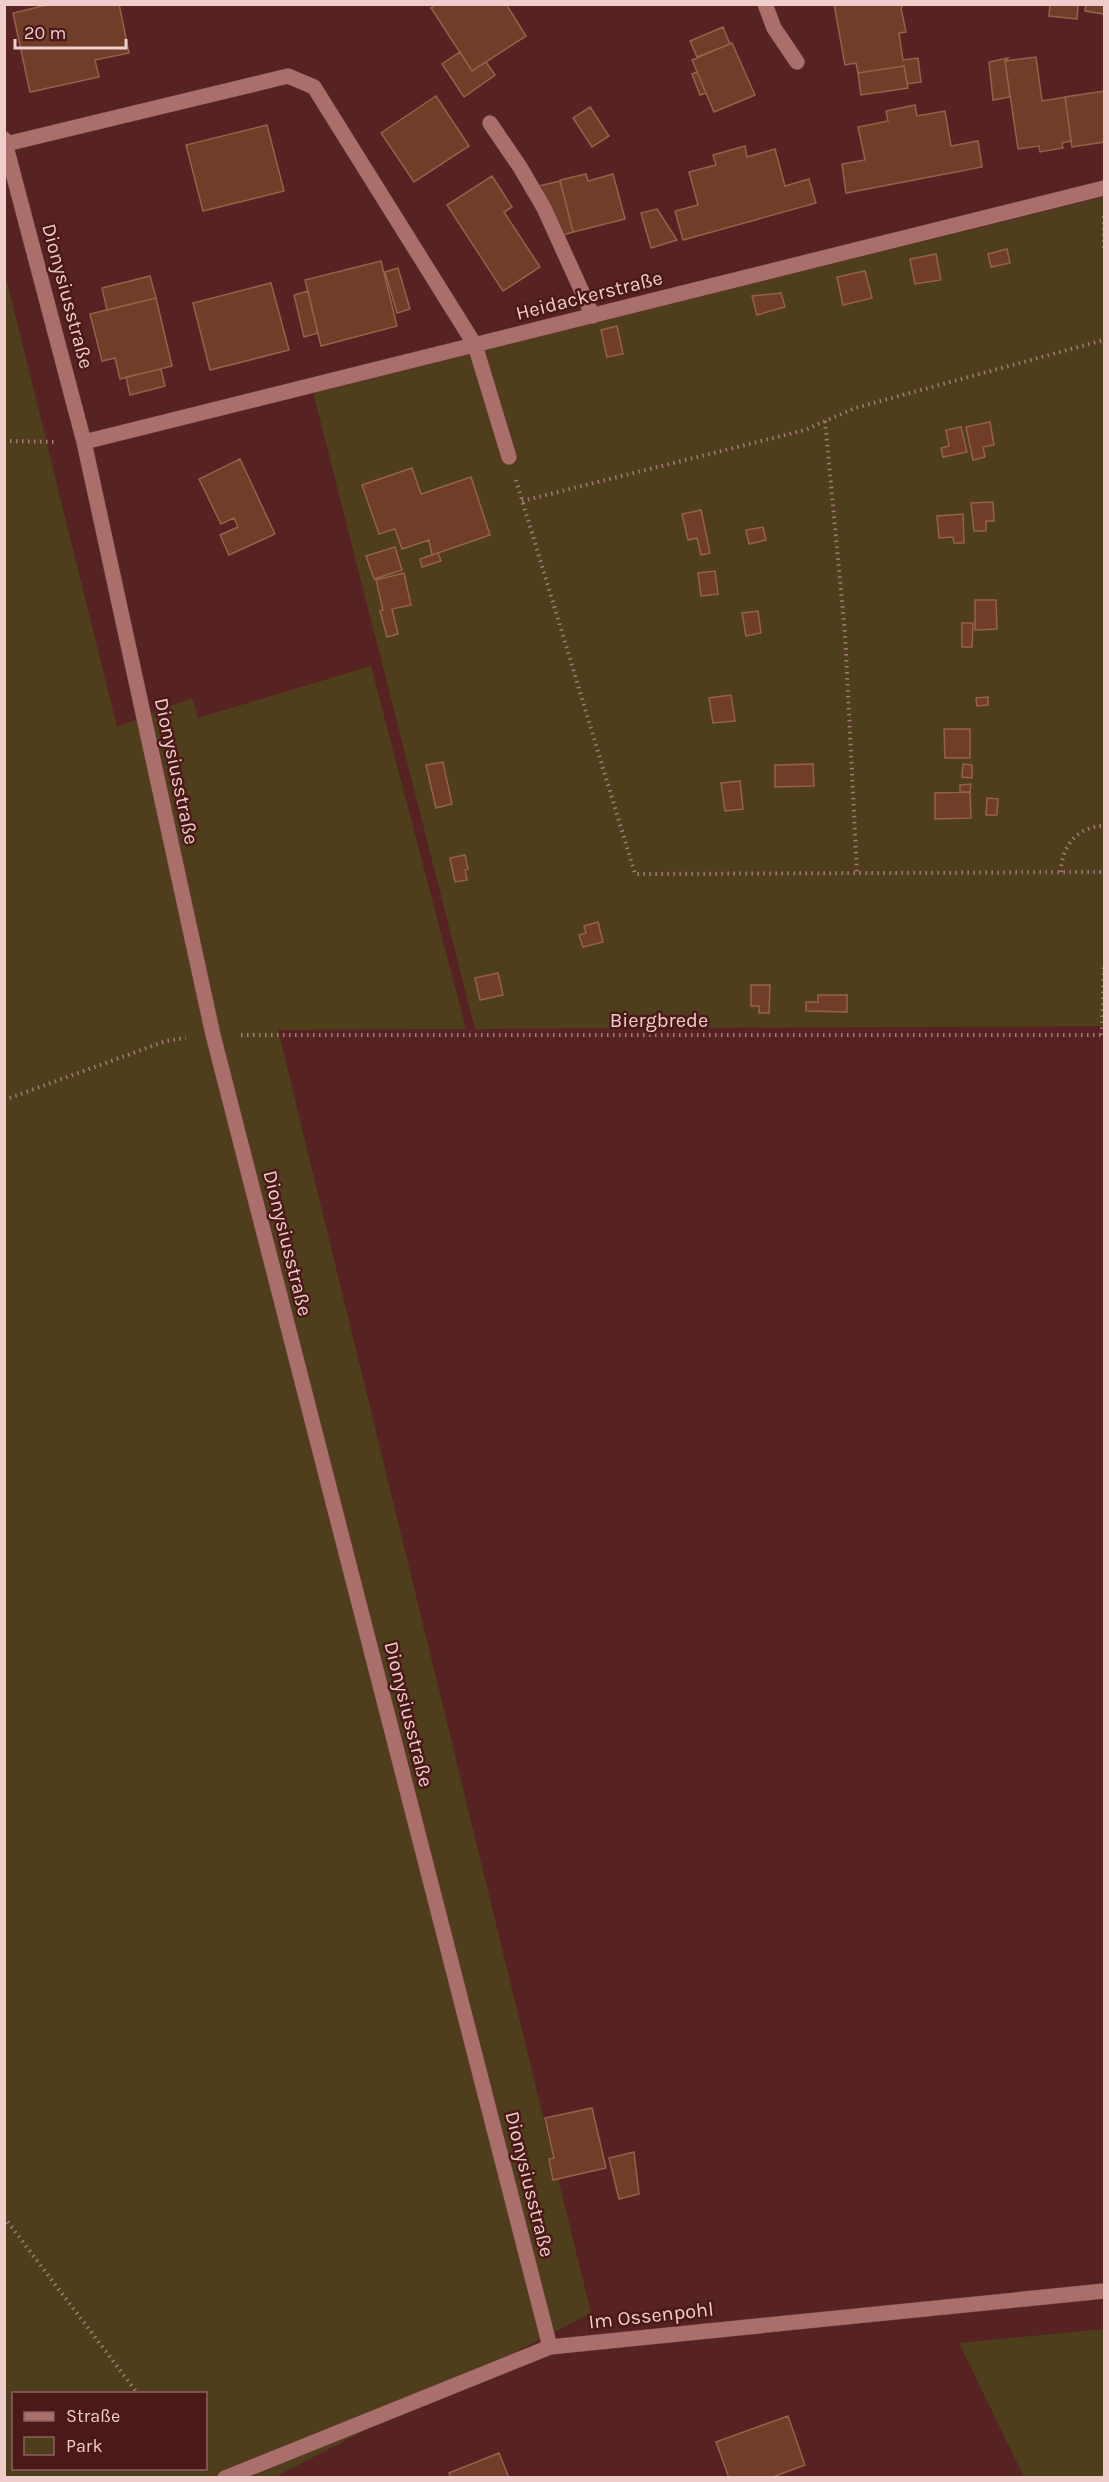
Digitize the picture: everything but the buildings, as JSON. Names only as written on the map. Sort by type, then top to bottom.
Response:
[{"type":"street","points":[[765,4],[774,28],[797,62]]},
{"type":"street","name":"Dionysiusstraße","points":[[509,457],[475,345],[314,87],[288,76],[5,141],[84,442],[213,1035],[550,2347]]},
{"type":"street","points":[[490,123],[544,208],[593,316]]},
{"type":"street","name":"Heidackerstraße","points":[[84,442],[1104,188]]},
{"type":"street","name":"Im Ossenpohl","points":[[225,2478],[550,2347],[1104,2291]]},
{"type":"path","points":[[522,501],[805,430],[855,408],[1104,340]]},
{"type":"path","points":[[825,421],[845,633],[857,873]]},
{"type":"path","points":[[4,441],[84,442]]},
{"type":"path","points":[[509,457],[635,874],[1104,872]]},
{"type":"path","points":[[1061,872],[1061,859],[1073,837],[1092,826],[1104,826]]},
{"type":"path","points":[[1103,1035],[1104,963]]},
{"type":"path","name":"Biergbrede","points":[[4,1100],[166,1041],[213,1035],[1103,1035]]},
{"type":"path","points":[[4,2217],[136,2392]]},
{"type":"green space","points":[[1104,197],[1104,1026],[475,1029],[313,392]]},
{"type":"green space","points":[[4,270],[117,727],[192,698],[198,718],[371,666],[466,1029],[278,1030],[591,2313],[275,2477],[5,2477]]},
{"type":"green space","points":[[1104,2329],[1104,2477],[1024,2477],[959,2343]]}]
